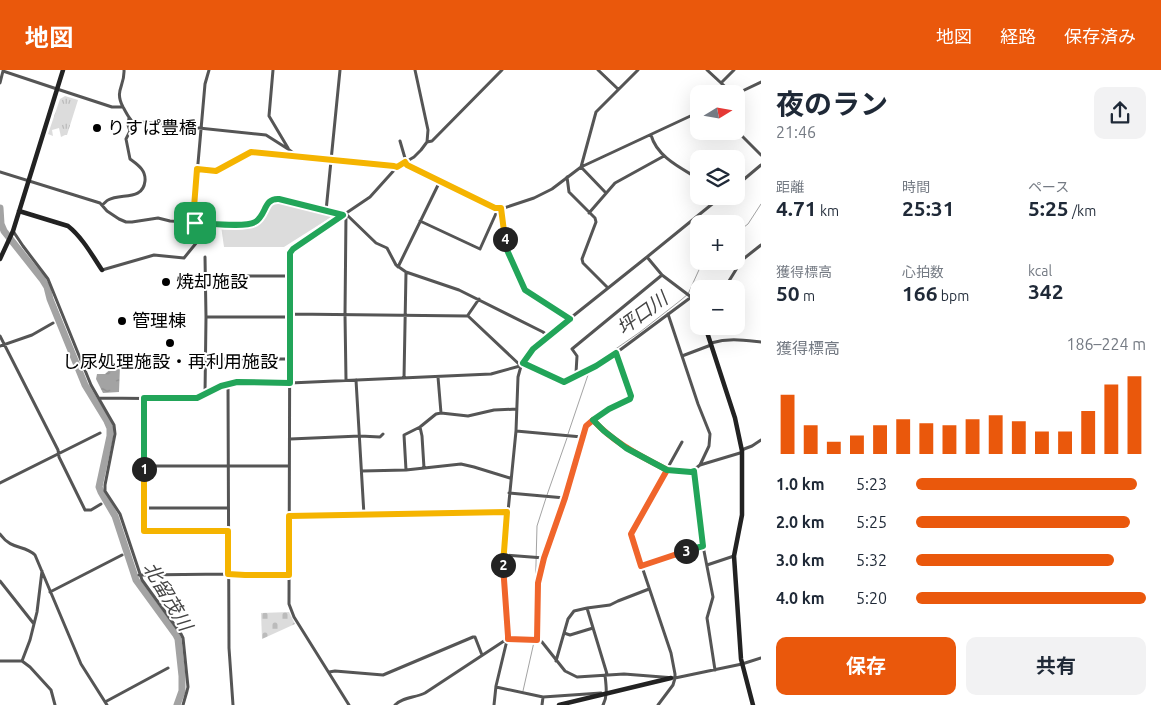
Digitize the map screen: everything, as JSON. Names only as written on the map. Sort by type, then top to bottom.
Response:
[{"type":"street","points":[[0,83],[3,70],[57,90],[112,107],[123,108]]},
{"type":"street","points":[[0,259],[19,211],[63,70]]},
{"type":"street","points":[[124,70],[124,78],[118,95],[123,108],[132,122],[266,135],[298,156]]},
{"type":"street","points":[[19,211],[68,226],[78,235],[102,270],[150,256],[184,258],[197,242],[193,220],[201,128],[206,84],[210,70]]},
{"type":"street","points":[[273,70],[269,116],[288,149]]},
{"type":"street","points":[[326,211],[340,70]]},
{"type":"street","points":[[349,705],[294,617],[289,604],[290,253],[293,249],[370,197],[397,167],[421,150],[427,142],[428,130],[415,70]]},
{"type":"street","points":[[427,142],[432,141],[502,70]]},
{"type":"street","points":[[598,70],[618,90]]},
{"type":"street","points":[[581,167],[596,112],[638,70]]},
{"type":"street","points":[[707,70],[723,85]]},
{"type":"street","points":[[721,83],[734,70]]},
{"type":"street","points":[[745,89],[761,82]]},
{"type":"street","points":[[400,141],[407,165],[500,208],[521,203],[540,195],[552,189],[581,167],[690,116]]},
{"type":"street","points":[[102,205],[109,200],[135,195],[142,190],[146,180],[145,173],[140,166],[130,159],[126,139],[130,131],[128,125],[129,118]]},
{"type":"street","points":[[651,135],[652,141],[667,159],[690,173]]},
{"type":"street","points":[[745,139],[761,155]]},
{"type":"street","points":[[197,169],[216,171],[251,152],[397,167]]},
{"type":"street","points":[[589,213],[615,183],[664,156]]},
{"type":"street","points":[[745,179],[761,166]]},
{"type":"street","points":[[581,167],[606,193]]},
{"type":"street","points":[[0,172],[100,203],[107,211],[126,222],[158,218],[195,223],[246,225],[262,216],[270,200],[274,199],[345,215],[376,243],[387,248],[398,267],[406,272],[459,290],[479,299],[544,332],[548,336]]},
{"type":"street","points":[[567,177],[569,192],[595,218],[596,222],[582,259],[583,263],[608,288]]},
{"type":"street","points":[[398,267],[440,181]]},
{"type":"street","points":[[494,705],[496,686],[508,639],[502,562],[516,431],[517,386],[521,365],[533,349],[548,336],[711,205]]},
{"type":"street","points":[[420,221],[480,249],[500,208]]},
{"type":"street","points":[[500,208],[507,250],[525,290],[570,319]]},
{"type":"street","points":[[345,215],[346,380]]},
{"type":"street","points":[[12,232],[48,279],[91,385],[114,425],[116,434],[105,485],[106,491],[120,514],[139,575],[182,634],[188,687],[183,705]]},
{"type":"street","points":[[730,280],[742,260],[761,245]]},
{"type":"street","points":[[205,257],[205,394]]},
{"type":"street","points":[[206,317],[468,316],[521,365],[564,382],[593,368],[616,353],[689,297],[662,275],[647,257]]},
{"type":"street","points":[[404,378],[406,272]]},
{"type":"street","points":[[578,376],[576,373],[577,356],[572,349],[662,275]]},
{"type":"street","points":[[206,276],[290,276]]},
{"type":"street","points":[[468,316],[479,299]]},
{"type":"street","points":[[593,420],[626,448],[667,470],[691,472],[700,465],[709,446],[710,434],[668,314]]},
{"type":"street","points":[[2,345],[32,335],[53,323]]},
{"type":"street","points":[[708,335],[735,418],[742,451],[742,515],[734,556],[742,664],[753,705]]},
{"type":"street","points":[[0,336],[2,345],[58,450],[59,457],[85,510],[91,510],[101,504]]},
{"type":"street","points":[[682,356],[723,340],[761,342]]},
{"type":"street","points":[[537,640],[538,583],[544,558],[565,498],[586,426],[609,409],[630,399],[631,396],[616,353]]},
{"type":"street","points":[[206,359],[290,359]]},
{"type":"street","points":[[99,398],[192,399],[228,383],[237,382],[290,383],[491,374],[521,365]]},
{"type":"street","points":[[438,377],[441,413]]},
{"type":"street","points":[[356,380],[364,515]]},
{"type":"street","points":[[228,383],[229,648],[233,705]]},
{"type":"street","points":[[144,398],[144,531],[228,531]]},
{"type":"street","points":[[406,470],[404,434],[420,427],[436,414],[468,416],[494,410],[517,409]]},
{"type":"street","points":[[420,427],[424,468]]},
{"type":"street","points":[[516,431],[582,438]]},
{"type":"street","points":[[0,484],[100,433]]},
{"type":"street","points":[[290,439],[380,437],[383,434]]},
{"type":"street","points":[[700,465],[740,452],[761,440]]},
{"type":"street","points":[[658,705],[672,684],[675,674],[671,653],[631,534],[682,442]]},
{"type":"street","points":[[362,471],[406,470],[466,464],[510,478]]},
{"type":"street","points":[[144,466],[289,466]]},
{"type":"street","points":[[694,471],[703,546],[713,596],[708,614],[708,622],[715,670]]},
{"type":"street","points":[[509,492],[565,498]]},
{"type":"street","points":[[144,508],[228,508]]},
{"type":"street","points":[[289,516],[507,512]]},
{"type":"street","points":[[0,534],[8,543],[31,552],[37,559],[81,664],[106,704],[168,668]]},
{"type":"street","points":[[641,566],[703,546]]},
{"type":"street","points":[[50,592],[122,555]]},
{"type":"street","points":[[503,555],[544,558]]},
{"type":"street","points":[[707,565],[734,556]]},
{"type":"street","points":[[22,661],[37,612],[42,571]]},
{"type":"street","points":[[139,575],[289,575]]},
{"type":"street","points":[[0,582],[34,625]]},
{"type":"street","points":[[556,661],[568,619],[574,611],[610,605],[618,600],[649,589]]},
{"type":"street","points":[[587,608],[606,675],[606,700],[603,705]]},
{"type":"street","points":[[564,633],[570,635],[593,628]]},
{"type":"street","points":[[329,672],[383,675],[473,637],[475,637],[482,655]]},
{"type":"street","points":[[395,705],[399,701],[419,696],[508,639],[537,640],[542,642],[565,672],[577,677],[624,674],[673,678]]},
{"type":"street","points":[[559,705],[742,664],[761,658]]},
{"type":"street","points":[[0,661],[22,661],[30,667],[51,690],[55,705]]},
{"type":"street","points":[[496,686],[543,697],[606,693]]},
{"type":"street","points":[[542,705],[543,697]]},
{"type":"green space","points":[[65,96],[78,100],[67,135],[61,137],[59,128],[52,130],[53,136],[48,134],[60,99]]},
{"type":"green space","points":[[275,200],[333,216],[284,247],[224,247],[221,226],[250,226],[260,222],[264,218],[269,206]]},
{"type":"green space","points":[[289,612],[295,624],[262,639],[261,613]]},
{"type":"water","points":[[114,366],[120,366],[119,392],[103,393],[96,379],[97,374],[105,374]]},
{"type":"waterway","name":"坪口川","points":[[745,226],[761,204]]},
{"type":"waterway","name":"北留茂川","points":[[0,208],[1,224],[4,231],[47,287],[50,299],[85,385],[110,428],[99,487],[115,516],[136,580],[178,639],[182,691],[177,705]]},
{"type":"waterway","name":"坪口川","points":[[568,434],[591,366],[640,332],[688,294],[699,270]]},
{"type":"waterway","name":"坪口川","points":[[547,495],[567,438]]},
{"type":"waterway","name":"坪口川","points":[[534,638],[537,526],[546,498]]},
{"type":"waterway","name":"坪口川","points":[[523,691],[534,642]]},
{"type":"place","name":"りすぱ豊橋","points":[[97,128]]},
{"type":"place","name":"焼却施設","points":[[166,282]]},
{"type":"place","name":"管理棟","points":[[122,321]]},
{"type":"place","name":"し尿処理施設・再利用施設","points":[[170,343]]},
{"type":"route","points":[[195,223],[193,220],[197,169],[216,171],[251,152],[397,167],[405,162],[407,165],[495,208],[501,208],[507,250],[525,290],[570,319],[533,349],[523,363],[566,382],[616,353],[631,396],[630,399],[609,409],[593,420],[604,431],[626,448],[639,455],[667,470],[694,471],[703,546],[641,566],[631,534],[667,470],[626,448],[593,420],[586,426],[565,498],[544,558],[538,583],[537,640],[508,639],[502,562],[507,512],[289,516],[289,575],[228,574],[228,531],[144,531],[144,398],[192,399],[228,383],[237,382],[290,383],[290,253],[293,249],[343,215],[274,199],[270,200],[262,216],[246,225],[195,223]]}]
